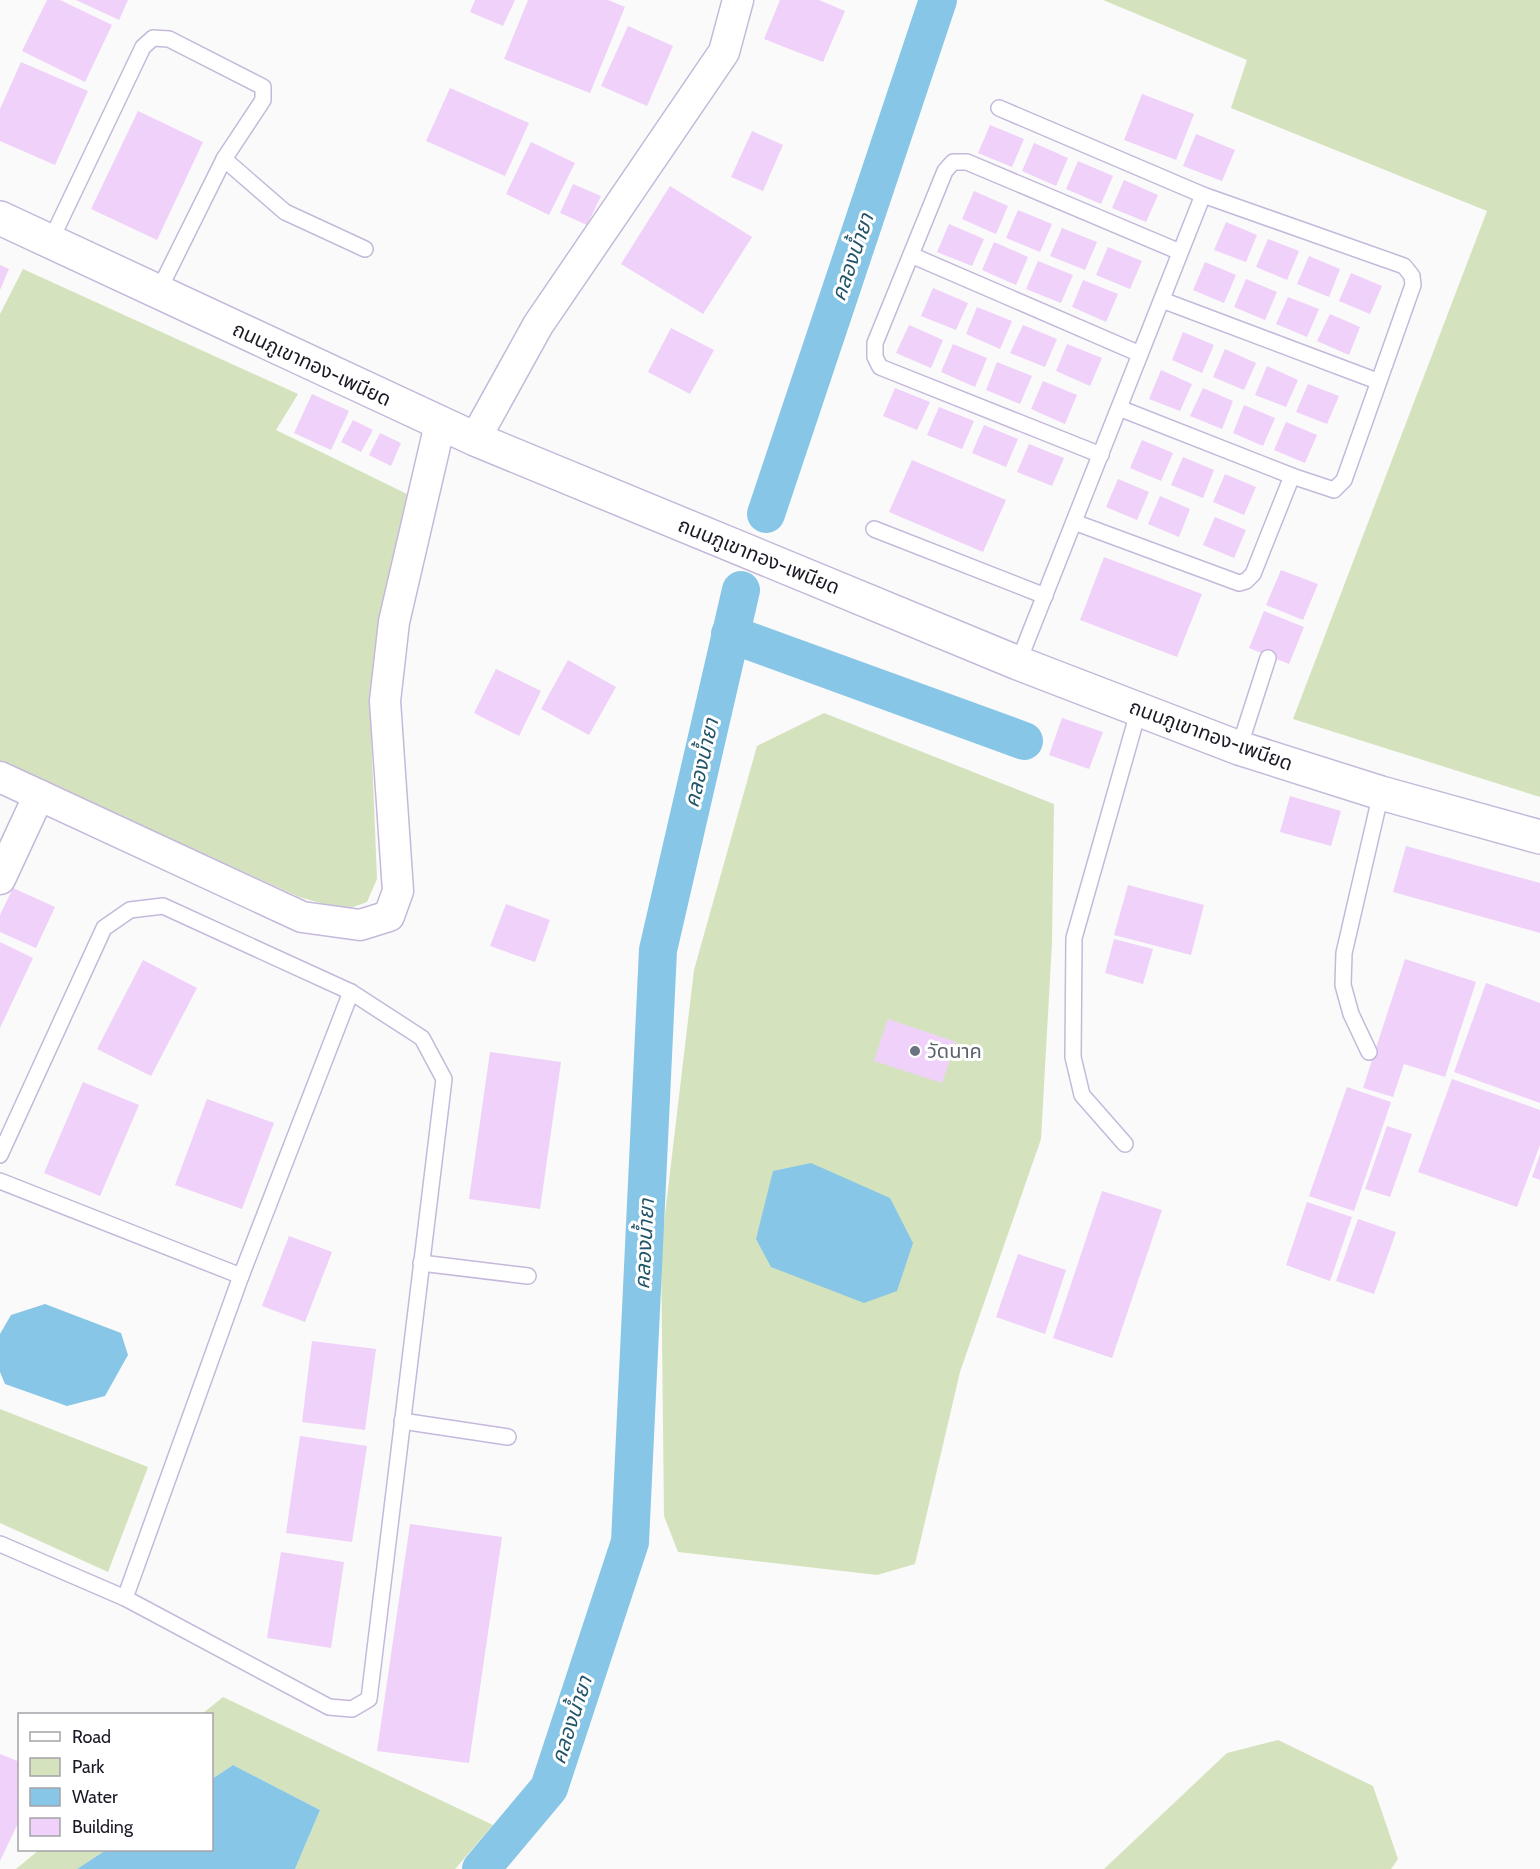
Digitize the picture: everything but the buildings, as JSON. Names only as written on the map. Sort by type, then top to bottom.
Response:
[{"type":"main road","name":"ถนนภูเขาทอง-เพนียด","points":[[0,218],[440,424],[1018,663],[1239,748],[1381,793],[1540,837]]},
{"type":"street","points":[[475,439],[538,325],[724,52],[738,0]]},
{"type":"street","points":[[0,777],[302,917],[360,925],[389,916],[398,891],[385,701],[394,622],[440,424]]},
{"type":"street","points":[[0,879],[39,795]]},
{"type":"lane","points":[[50,242],[143,47],[153,38],[169,39],[263,87],[263,100],[224,159],[158,292]]},
{"type":"lane","points":[[999,108],[1203,195],[1404,266],[1412,276],[1413,285],[1377,381],[1344,480],[1334,490],[1292,476],[1119,408]]},
{"type":"lane","points":[[224,159],[285,212],[365,249]]},
{"type":"lane","points":[[1101,455],[880,367],[875,357],[875,343],[945,171],[953,162],[967,162],[1180,252]]},
{"type":"lane","points":[[1018,663],[1203,195]]},
{"type":"lane","points":[[912,255],[1140,354]]},
{"type":"lane","points":[[1162,300],[1377,381]]},
{"type":"lane","points":[[1074,522],[1239,583],[1246,581],[1253,574],[1292,476]]},
{"type":"lane","points":[[874,529],[1045,596]]},
{"type":"lane","points":[[1239,748],[1268,658]]},
{"type":"lane","points":[[1125,1144],[1082,1095],[1073,1057],[1074,938],[1139,709]]},
{"type":"lane","points":[[1370,1052],[1351,1014],[1344,985],[1344,953],[1381,793]]},
{"type":"lane","points":[[0,1155],[104,928],[130,910],[163,906],[351,992],[422,1038],[444,1079],[369,1699],[352,1709],[329,1707],[125,1598],[0,1544]]},
{"type":"lane","points":[[125,1598],[241,1276],[351,992]]},
{"type":"lane","points":[[0,1181],[241,1276]]},
{"type":"lane","points":[[421,1263],[528,1276]]},
{"type":"lane","points":[[402,1422],[508,1437]]},
{"type":"green space","points":[[1103,0],[1540,0],[1540,797],[1293,719],[1487,211],[1231,108],[1247,60]]},
{"type":"green space","points":[[23,269],[298,394],[276,430],[407,494],[378,628],[370,705],[377,879],[367,902],[345,910],[299,897],[0,761],[0,314]]},
{"type":"green space","points":[[824,713],[1054,804],[1052,943],[1041,1139],[960,1372],[915,1564],[877,1575],[678,1552],[664,1516],[661,1248],[694,970],[757,746]]},
{"type":"green space","points":[[0,1409],[148,1467],[108,1572],[0,1523]]},
{"type":"green space","points":[[223,1697],[493,1825],[455,1869],[295,1869],[320,1810],[233,1765],[213,1778],[213,1713],[203,1713]]},
{"type":"green space","points":[[1278,1740],[1373,1786],[1398,1859],[1391,1869],[1104,1869],[1227,1753]]},
{"type":"green space","points":[[38,1851],[104,1851],[77,1869],[16,1869]]},
{"type":"water","points":[[811,1163],[890,1198],[913,1243],[897,1291],[864,1303],[771,1267],[756,1239],[773,1171]]},
{"type":"water","points":[[45,1304],[121,1333],[128,1355],[105,1396],[67,1406],[5,1384],[0,1372],[0,1334],[11,1315]]},
{"type":"water","points":[[233,1765],[320,1810],[295,1869],[77,1869],[104,1851],[213,1851],[213,1778]]},
{"type":"waterway","name":"คลองน้ำยา","points":[[766,514],[938,0]]},
{"type":"waterway","name":"คลองน้ำยา","points":[[481,1869],[549,1788],[630,1542],[658,950],[741,590]]},
{"type":"waterway","points":[[730,634],[1024,741]]},
{"type":"place","name":"วัดนาค","points":[[915,1051]]}]
